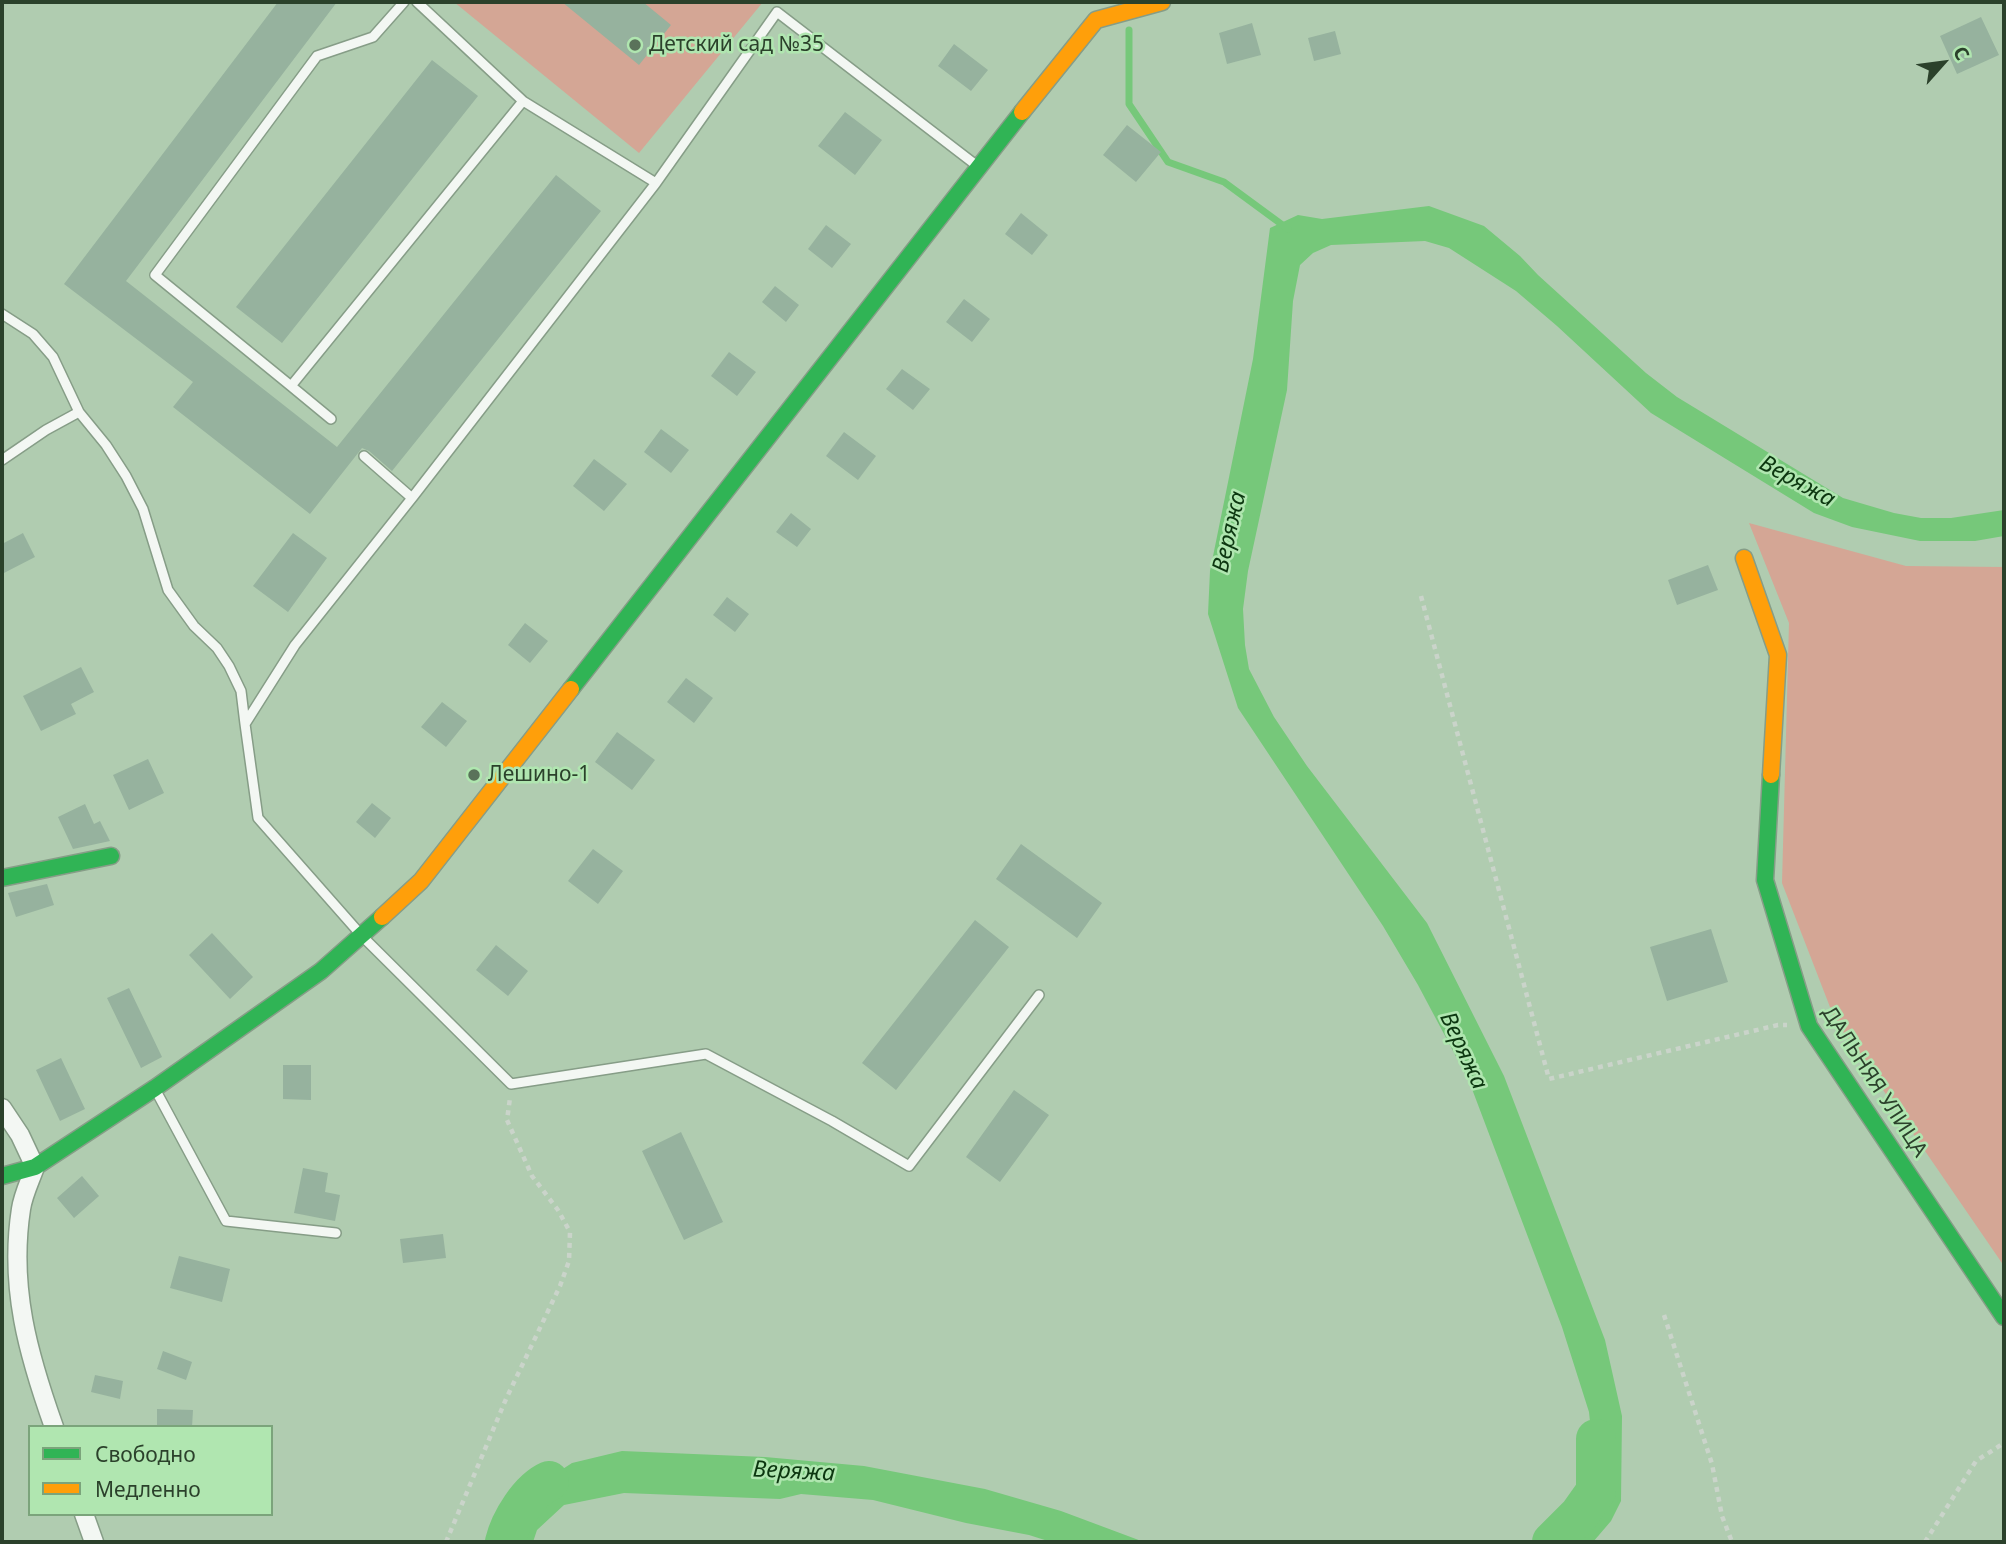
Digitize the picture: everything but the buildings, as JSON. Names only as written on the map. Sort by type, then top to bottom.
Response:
[{"type":"street","points":[[2,1176],[35,1167],[155,1088],[321,971],[421,881],[978,166],[1096,20],[1162,2]]},
{"type":"street","name":"ДАЛЬНЯЯ УЛИЦА","points":[[1744,558],[1777,655],[1765,880],[1808,1026],[2004,1317]]},
{"type":"street","points":[[2,878],[111,856]]},
{"type":"street","points":[[2,1108],[20,1135],[35,1167],[22,1206],[17,1258],[22,1316],[32,1363],[53,1425]]},
{"type":"street","points":[[85,1516],[94,1542]]},
{"type":"lane","points":[[331,419],[155,275],[317,56],[373,37],[404,2]]},
{"type":"lane","points":[[417,2],[523,101],[656,183]]},
{"type":"lane","points":[[245,724],[295,645],[656,183],[777,12],[978,166]]},
{"type":"lane","points":[[291,386],[523,101]]},
{"type":"lane","points":[[2,314],[33,334],[52,357],[79,412],[106,445],[143,509],[168,590],[194,626],[217,648],[229,666],[240,691],[258,818],[362,936],[511,1084],[706,1054],[832,1121],[909,1166],[1039,995]]},
{"type":"lane","points":[[2,460],[46,430],[79,412]]},
{"type":"lane","points":[[364,456],[412,498]]},
{"type":"lane","points":[[155,1088],[226,1221],[336,1233]]},
{"type":"path","points":[[1421,596],[1549,1079],[1778,1025],[1808,1026]]},
{"type":"path","points":[[446,1542],[506,1399],[560,1286],[569,1261],[570,1232],[558,1210],[532,1176],[507,1120],[511,1084]]},
{"type":"path","points":[[1664,1315],[1712,1464],[1722,1516],[1732,1542]]},
{"type":"path","points":[[1925,1542],[1976,1461],[2004,1443]]},
{"type":"shaded area","points":[[454,2],[763,2],[639,153]]},
{"type":"shaded area","points":[[1749,523],[1906,566],[2004,567],[2004,1266],[1835,1020],[1782,883],[1789,623]]},
{"type":"water","points":[[1429,206],[1484,226],[1646,373],[1677,397],[1843,498],[1921,518],[1951,518],[2004,510],[2004,536],[1975,541],[1920,541],[1852,527],[1814,513],[1651,413],[1516,291],[1449,248],[1425,241],[1331,245],[1313,253],[1300,265],[1293,301],[1287,390],[1248,571],[1243,609],[1249,669],[1274,717],[1307,766],[1427,923],[1504,1076],[1605,1340],[1622,1416],[1621,1501],[1611,1521],[1593,1542],[1552,1542],[1593,1498],[1596,1479],[1589,1412],[1562,1327],[1469,1081],[1383,926],[1238,708],[1208,614],[1210,571],[1253,359],[1270,228],[1298,215],[1322,219]]},
{"type":"water","points":[[622,1451],[765,1457],[864,1466],[985,1489],[1061,1511],[1144,1542],[1051,1542],[873,1500],[801,1494],[780,1499],[624,1493],[564,1505],[537,1530],[533,1542],[505,1542],[526,1493],[572,1463]]},
{"type":"waterway","points":[[1129,30],[1129,104],[1168,162],[1224,182],[1288,229]]},
{"type":"waterway","name":"Веряжа","points":[[1552,1542],[1579,1515],[1596,1491],[1596,1439]]},
{"type":"waterway","name":"Веряжа","points":[[505,1542],[521,1507],[534,1491],[549,1481]]},
{"type":"traffic: fast","points":[[571,689],[1022,112]]},
{"type":"traffic: fast","points":[[1771,775],[1765,880],[1809,1026],[2004,1317]]},
{"type":"traffic: fast","points":[[2,878],[111,856]]},
{"type":"traffic: fast","points":[[2,1176],[35,1167],[155,1088],[321,971],[382,917]]},
{"type":"traffic: slow","points":[[1022,112],[1096,20],[1162,2]]},
{"type":"traffic: slow","points":[[1744,558],[1778,655],[1771,775]]},
{"type":"traffic: slow","points":[[382,917],[421,881],[571,689]]},
{"type":"place","name":"Детский сад №35","points":[[635,45]]},
{"type":"place","name":"Лешино-1","points":[[474,775]]}]
